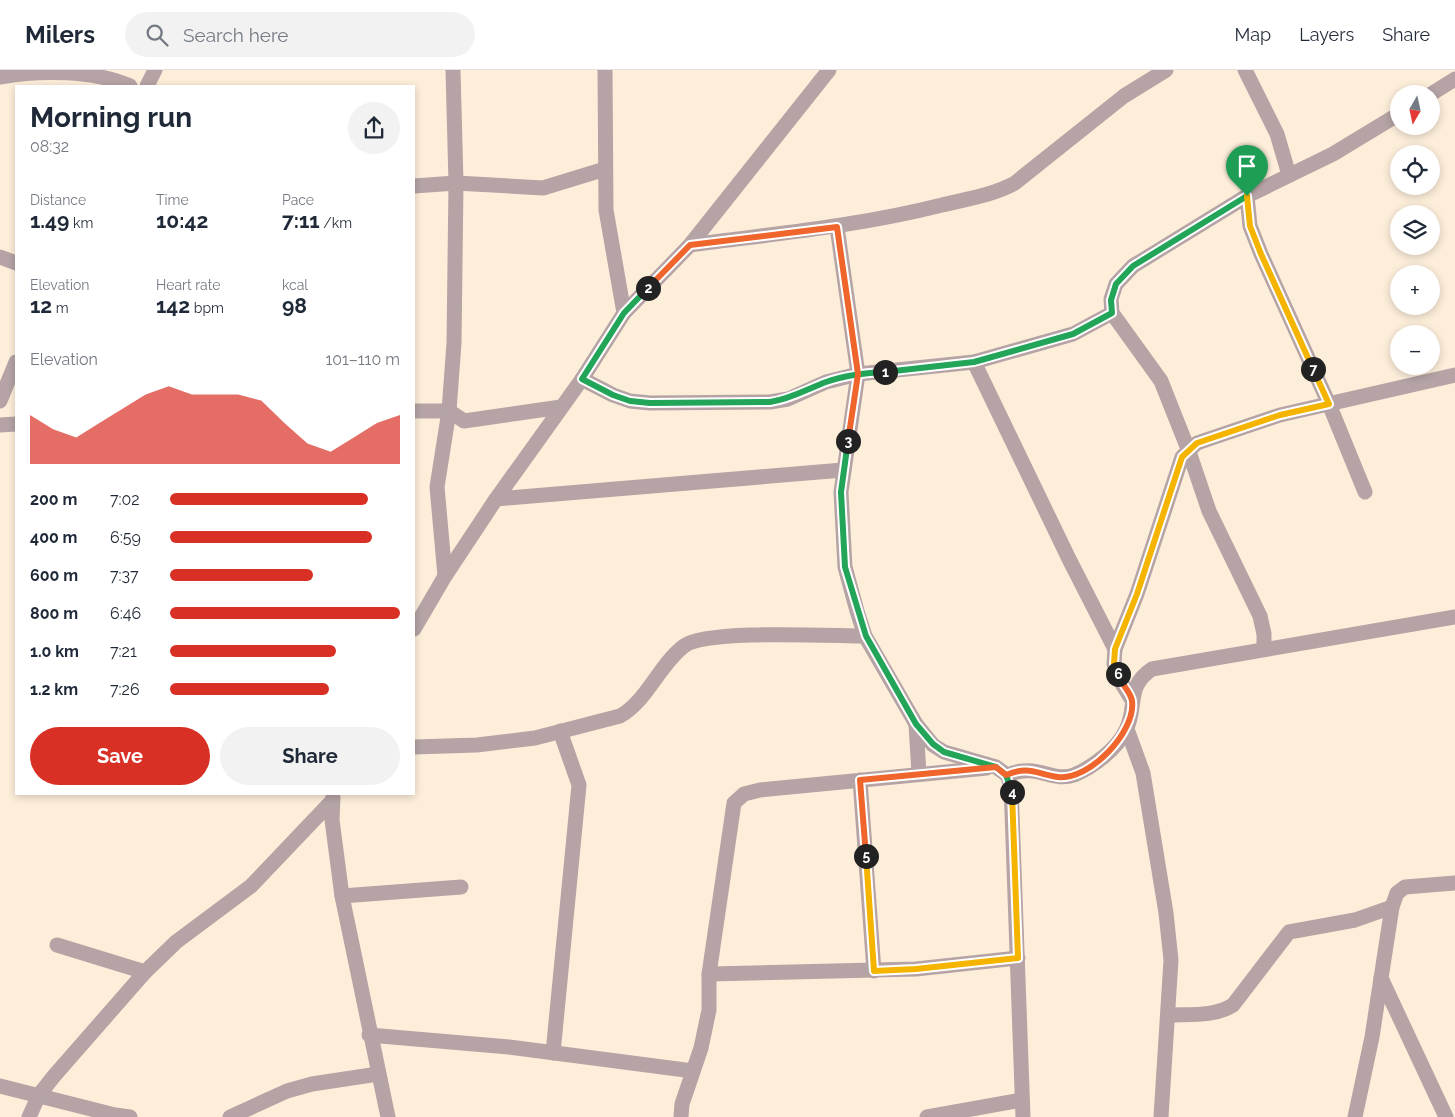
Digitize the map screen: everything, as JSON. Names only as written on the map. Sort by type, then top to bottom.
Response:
[{"type":"street","points":[[0,77],[31,70],[79,73],[113,79],[128,85]]},
{"type":"street","points":[[148,85],[155,70]]},
{"type":"street","points":[[445,576],[437,487],[450,411],[454,343],[456,183],[453,70]]},
{"type":"street","points":[[605,70],[604,169],[606,210],[624,313]]},
{"type":"street","points":[[415,627],[445,576],[496,499],[582,379],[624,313],[690,245],[829,70]]},
{"type":"street","points":[[690,245],[837,227],[923,210],[1001,190],[1015,183],[1124,96],[1166,70]]},
{"type":"street","points":[[1245,70],[1274,128],[1289,175]]},
{"type":"street","points":[[1440,88],[1455,79]]},
{"type":"street","points":[[1264,649],[1264,634],[1260,616],[1209,511],[1188,449],[1160,381],[1112,313],[1111,300],[1116,284],[1133,266],[1247,196],[1333,154],[1390,119]]},
{"type":"street","points":[[415,186],[456,183],[543,188],[604,169]]},
{"type":"street","points":[[1247,196],[1250,226],[1261,254],[1329,404],[1365,492]]},
{"type":"street","points":[[837,227],[858,374],[841,492],[845,567],[866,636],[916,724],[933,744],[944,752],[1001,771],[1011,786],[1023,1117]]},
{"type":"street","points":[[0,258],[15,263]]},
{"type":"street","points":[[582,379],[613,395],[630,401],[650,403],[770,402],[788,399],[826,382],[858,374],[974,362],[1073,334],[1112,313]]},
{"type":"street","points":[[974,362],[1068,559],[1115,649]]},
{"type":"street","points":[[0,401],[15,364]]},
{"type":"street","points":[[1132,700],[1119,679],[1114,664],[1115,649],[1137,594],[1182,457],[1188,449],[1197,443],[1280,415],[1455,375]]},
{"type":"street","points":[[415,411],[450,411],[464,421],[562,407]]},
{"type":"street","points":[[0,425],[15,424]]},
{"type":"street","points":[[496,499],[843,470]]},
{"type":"street","points":[[681,1117],[682,1104],[701,1048],[709,1010],[709,974],[734,804],[744,794],[760,790],[919,774],[1028,769],[1059,777],[1073,775],[1099,760],[1127,729],[1135,687],[1141,676],[1152,668],[1455,617]]},
{"type":"street","points":[[415,747],[477,745],[535,738],[620,716],[630,710],[671,657],[686,644],[727,635],[866,636]]},
{"type":"street","points":[[916,724],[919,774]]},
{"type":"street","points":[[1127,729],[1143,773],[1166,913],[1171,960],[1161,1117]]},
{"type":"street","points":[[552,1053],[578,785],[560,731]]},
{"type":"street","points":[[860,780],[874,971]]},
{"type":"street","points":[[333,797],[342,896],[369,1035],[388,1117]]},
{"type":"street","points":[[29,1117],[39,1096],[145,972],[176,942],[250,886],[333,797]]},
{"type":"street","points":[[1355,1117],[1372,1037],[1392,908],[1397,893],[1405,888],[1455,883]]},
{"type":"street","points":[[342,896],[461,887]]},
{"type":"street","points":[[1168,1014],[1208,1013],[1225,1010],[1233,1005],[1289,932],[1355,920],[1392,908]]},
{"type":"street","points":[[57,945],[145,972]]},
{"type":"street","points":[[709,974],[916,969],[1018,958]]},
{"type":"street","points":[[1381,978],[1446,1117]]},
{"type":"street","points":[[369,1035],[552,1053],[693,1071]]},
{"type":"street","points":[[230,1117],[255,1112],[287,1091],[312,1084],[378,1074]]},
{"type":"street","points":[[0,1086],[114,1115],[130,1117]]},
{"type":"street","points":[[927,1117],[1022,1100]]},
{"type":"route","points":[[1247,196],[1133,266],[1116,284],[1111,300],[1112,313],[1073,334],[974,362],[858,374],[826,382],[788,399],[770,402],[650,403],[630,401],[613,395],[582,379],[624,313],[690,245],[837,227],[858,374],[841,492],[845,567],[857,611],[866,636],[916,724],[933,744],[944,752],[996,767],[1006,775],[1011,786],[1018,958],[916,969],[874,971],[860,780],[996,767],[1006,775],[1018,770],[1028,769],[1059,777],[1073,775],[1099,760],[1127,729],[1132,700],[1119,679],[1114,664],[1115,649],[1137,594],[1182,457],[1188,449],[1197,443],[1280,415],[1329,404],[1261,254],[1250,226],[1247,196]]}]
